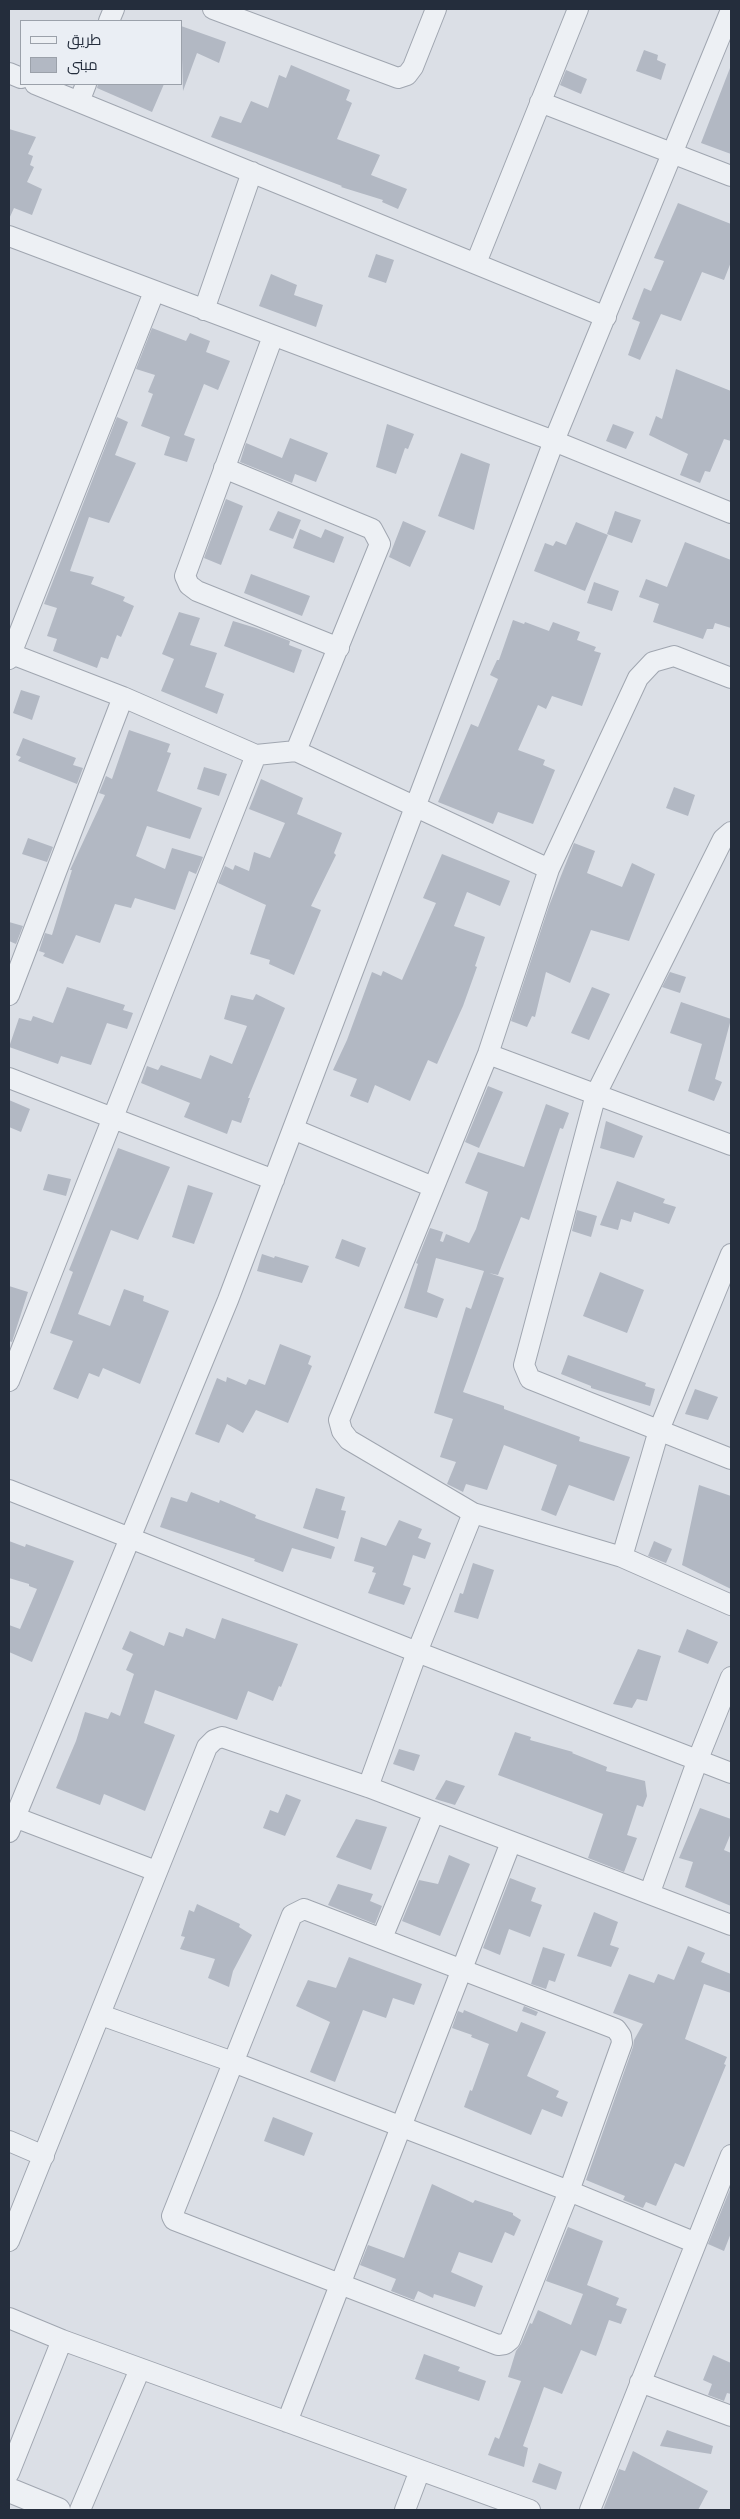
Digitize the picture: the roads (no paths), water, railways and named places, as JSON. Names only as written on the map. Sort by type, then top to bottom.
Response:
[{"type":"street","points":[[213,9],[398,78],[408,75],[413,67],[436,9]]},
{"type":"street","points":[[476,263],[578,9]]},
{"type":"street","points":[[156,1871],[11,1821],[228,1300],[554,441],[731,10]]},
{"type":"street","points":[[40,85],[82,93],[252,172],[606,317]]},
{"type":"street","points":[[540,102],[731,176]]},
{"type":"street","points":[[204,310],[252,172]]},
{"type":"street","points":[[9,236],[554,441],[731,513]]},
{"type":"street","points":[[154,292],[9,655],[123,697],[256,755],[296,751],[549,869]]},
{"type":"street","points":[[273,336],[185,576],[189,585],[197,590],[339,648]]},
{"type":"street","points":[[224,468],[372,529],[378,536],[380,544],[296,751]]},
{"type":"street","points":[[731,678],[674,656],[653,662],[638,678],[549,869],[488,1054],[339,1420],[342,1431],[349,1440],[472,1513],[622,1557],[731,1604]]},
{"type":"street","points":[[9,995],[123,697]]},
{"type":"street","points":[[9,1381],[256,755]]},
{"type":"street","points":[[731,832],[723,839],[596,1094],[524,1365],[530,1379],[731,1459]]},
{"type":"street","points":[[488,1054],[731,1145]]},
{"type":"street","points":[[9,1078],[274,1180]]},
{"type":"street","points":[[293,1129],[434,1187]]},
{"type":"street","points":[[622,1557],[659,1430],[731,1254]]},
{"type":"street","points":[[9,1490],[417,1652],[731,1773]]},
{"type":"street","points":[[368,1787],[417,1652],[472,1513]]},
{"type":"street","points":[[650,1892],[698,1760],[731,1677]]},
{"type":"street","points":[[9,2241],[207,1746],[214,1740],[222,1737],[368,1787],[511,1842],[650,1892],[731,1925]]},
{"type":"street","points":[[382,1938],[434,1812]]},
{"type":"street","points":[[287,2422],[464,1968],[511,1842]]},
{"type":"street","points":[[304,1909],[382,1938],[464,1968],[616,2029],[621,2036],[622,2043],[569,2191],[510,2340],[505,2344],[498,2345],[340,2285],[174,2220],[172,2216],[292,1915],[304,1909]]},
{"type":"street","points":[[101,2015],[233,2062],[569,2191],[696,2242]]},
{"type":"street","points":[[9,2141],[44,2156]]},
{"type":"street","points":[[590,2510],[731,2155]]},
{"type":"street","points":[[9,2318],[140,2369],[530,2510]]},
{"type":"street","points":[[9,2473],[62,2340]]},
{"type":"street","points":[[80,2510],[140,2369]]},
{"type":"street","points":[[640,2382],[731,2416]]},
{"type":"street","points":[[405,2510],[420,2470]]},
{"type":"street","points":[[9,2490],[58,2510]]}]
